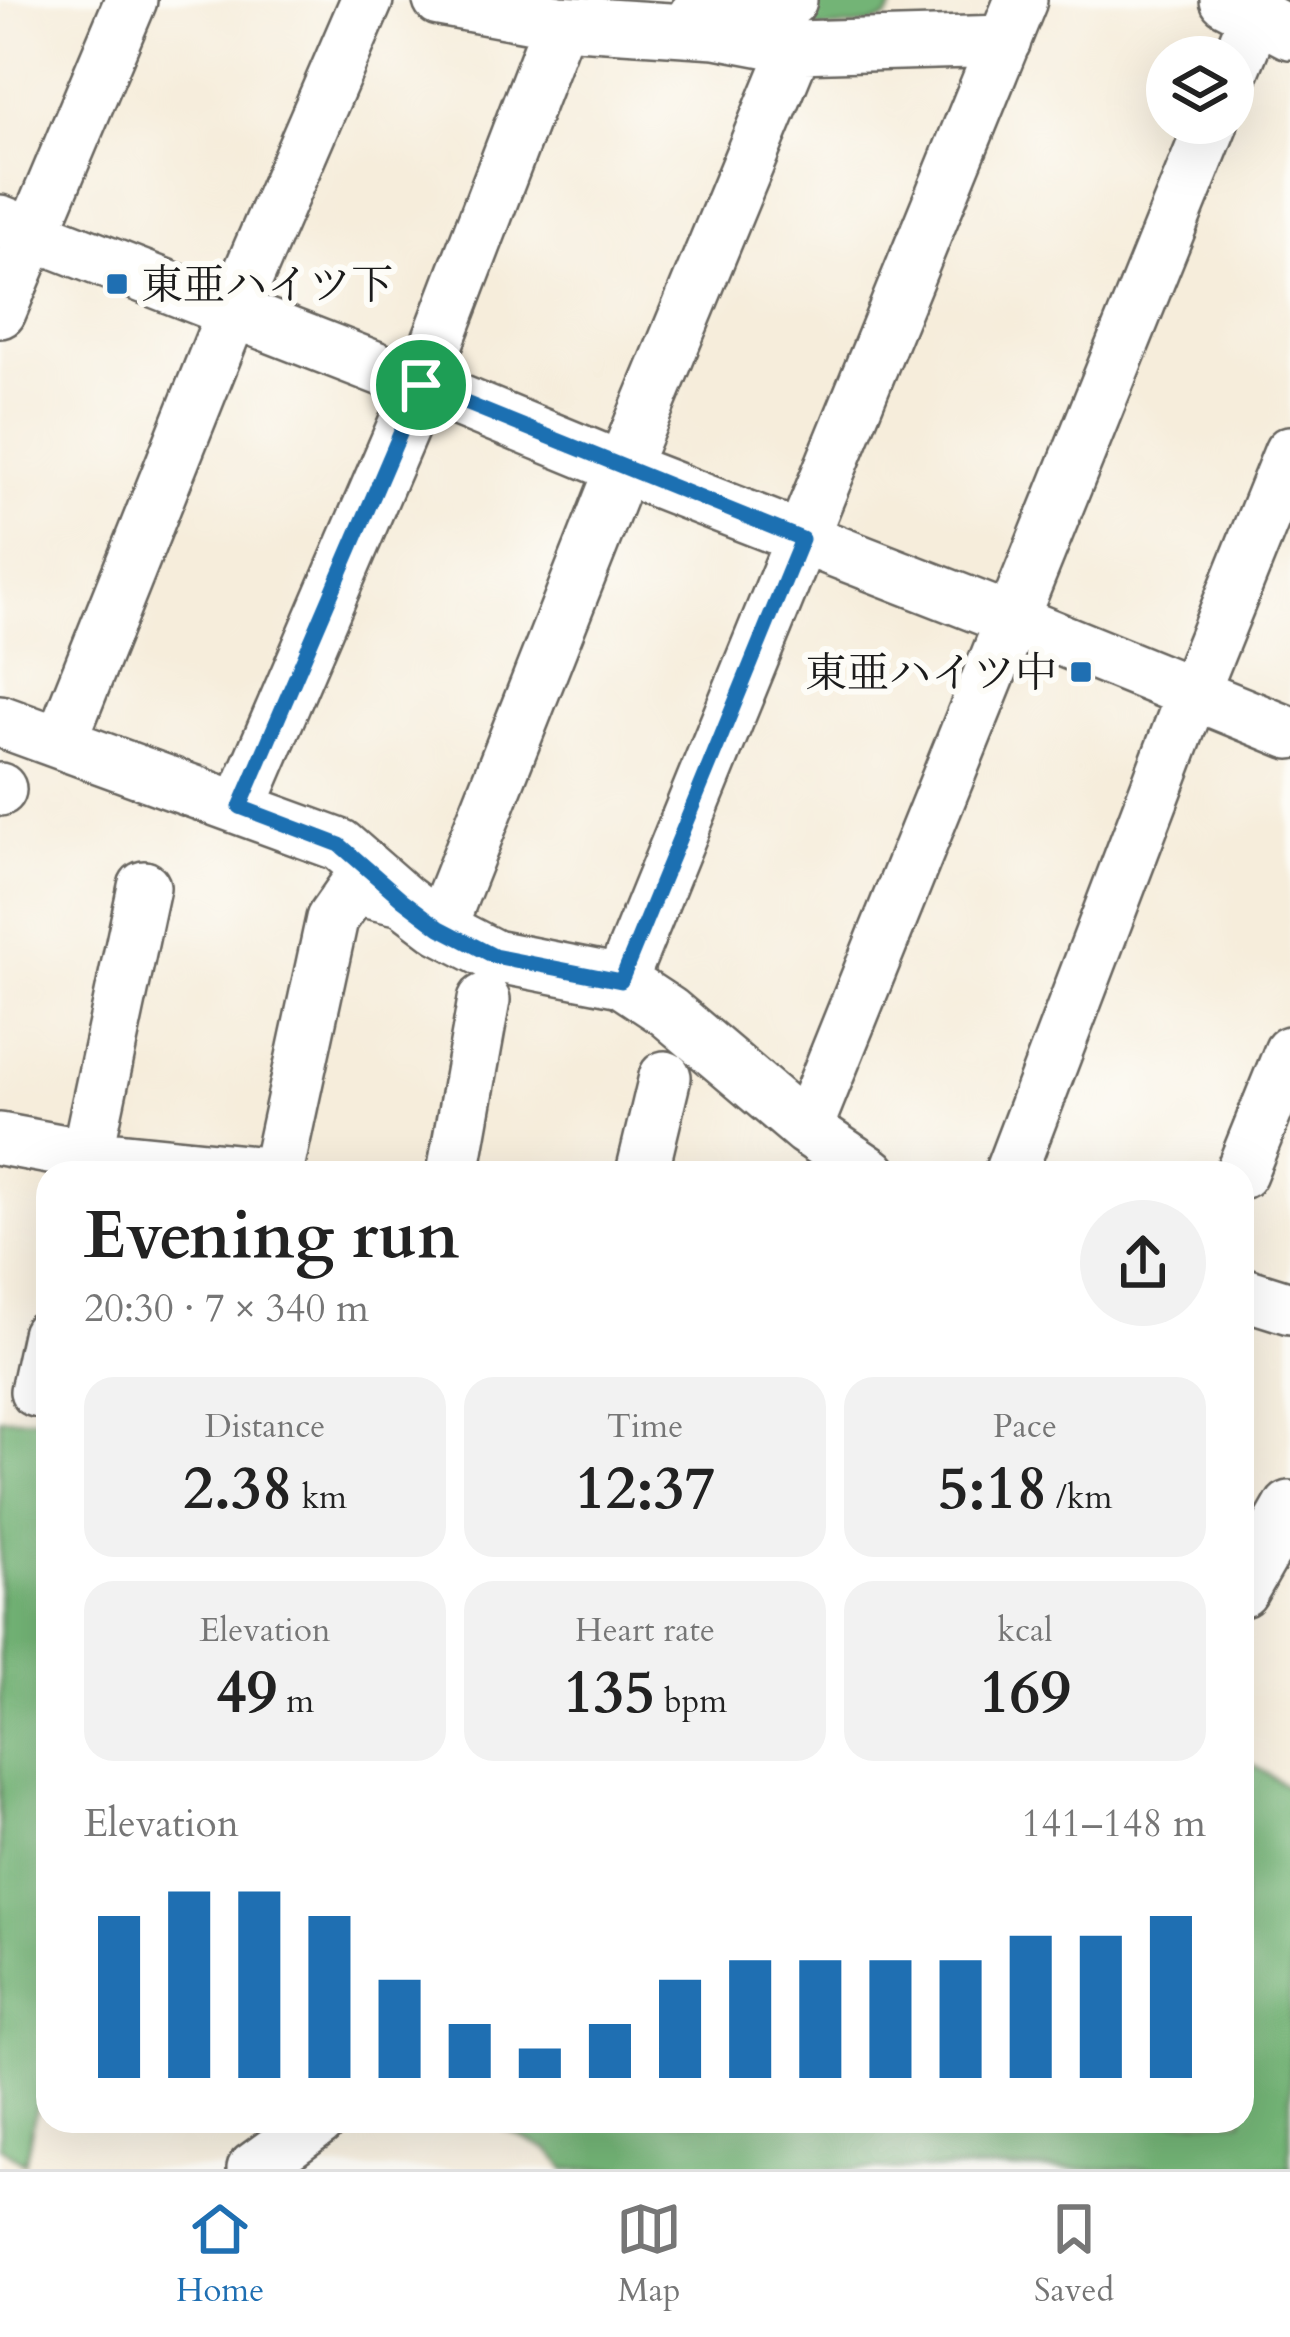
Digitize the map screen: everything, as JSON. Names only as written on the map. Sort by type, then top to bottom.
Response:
[{"type":"street","points":[[0,311],[16,227],[131,0]]},
{"type":"street","points":[[61,741],[232,313],[367,0]]},
{"type":"street","points":[[439,0],[560,22],[716,32],[794,23],[1013,20],[621,981]]},
{"type":"street","points":[[240,807],[421,385],[560,22]]},
{"type":"street","points":[[422,914],[622,468],[794,23]]},
{"type":"street","points":[[806,1130],[1204,144]]},
{"type":"street","points":[[16,227],[1290,733]]},
{"type":"street","points":[[1015,1161],[1192,694],[1290,452]]},
{"type":"street","points":[[0,721],[340,845],[422,914],[494,956],[621,981],[668,1012],[806,1130],[853,1161]]},
{"type":"street","points":[[86,1161],[144,887]]},
{"type":"street","points":[[281,1161],[332,919],[353,889],[422,914]]},
{"type":"street","points":[[455,1161],[484,1000]]},
{"type":"street","points":[[1246,1161],[1290,1052]]},
{"type":"street","points":[[645,1161],[665,1077]]},
{"type":"street","points":[[0,1139],[75,1161]]},
{"type":"street","points":[[1254,1298],[1290,1308]]},
{"type":"street","points":[[1259,1564],[1290,1507]]},
{"type":"street","points":[[253,2169],[302,2133]]},
{"type":"green space","points":[[820,0],[898,0],[886,18],[871,24],[822,29],[766,13]]},
{"type":"green space","points":[[0,1418],[36,1418],[36,2108],[25,2163],[0,2147]]},
{"type":"green space","points":[[1254,1765],[1290,1789],[1290,2169],[566,2169],[549,2150],[513,2133],[1254,2133]]},
{"type":"place","name":"東亜ハイツ下","points":[[117,284]]},
{"type":"place","name":"東亜ハイツ中","points":[[1081,672]]},
{"type":"route","points":[[421,385],[802,539],[621,981],[494,956],[440,928],[340,845],[240,807],[421,385]]}]
